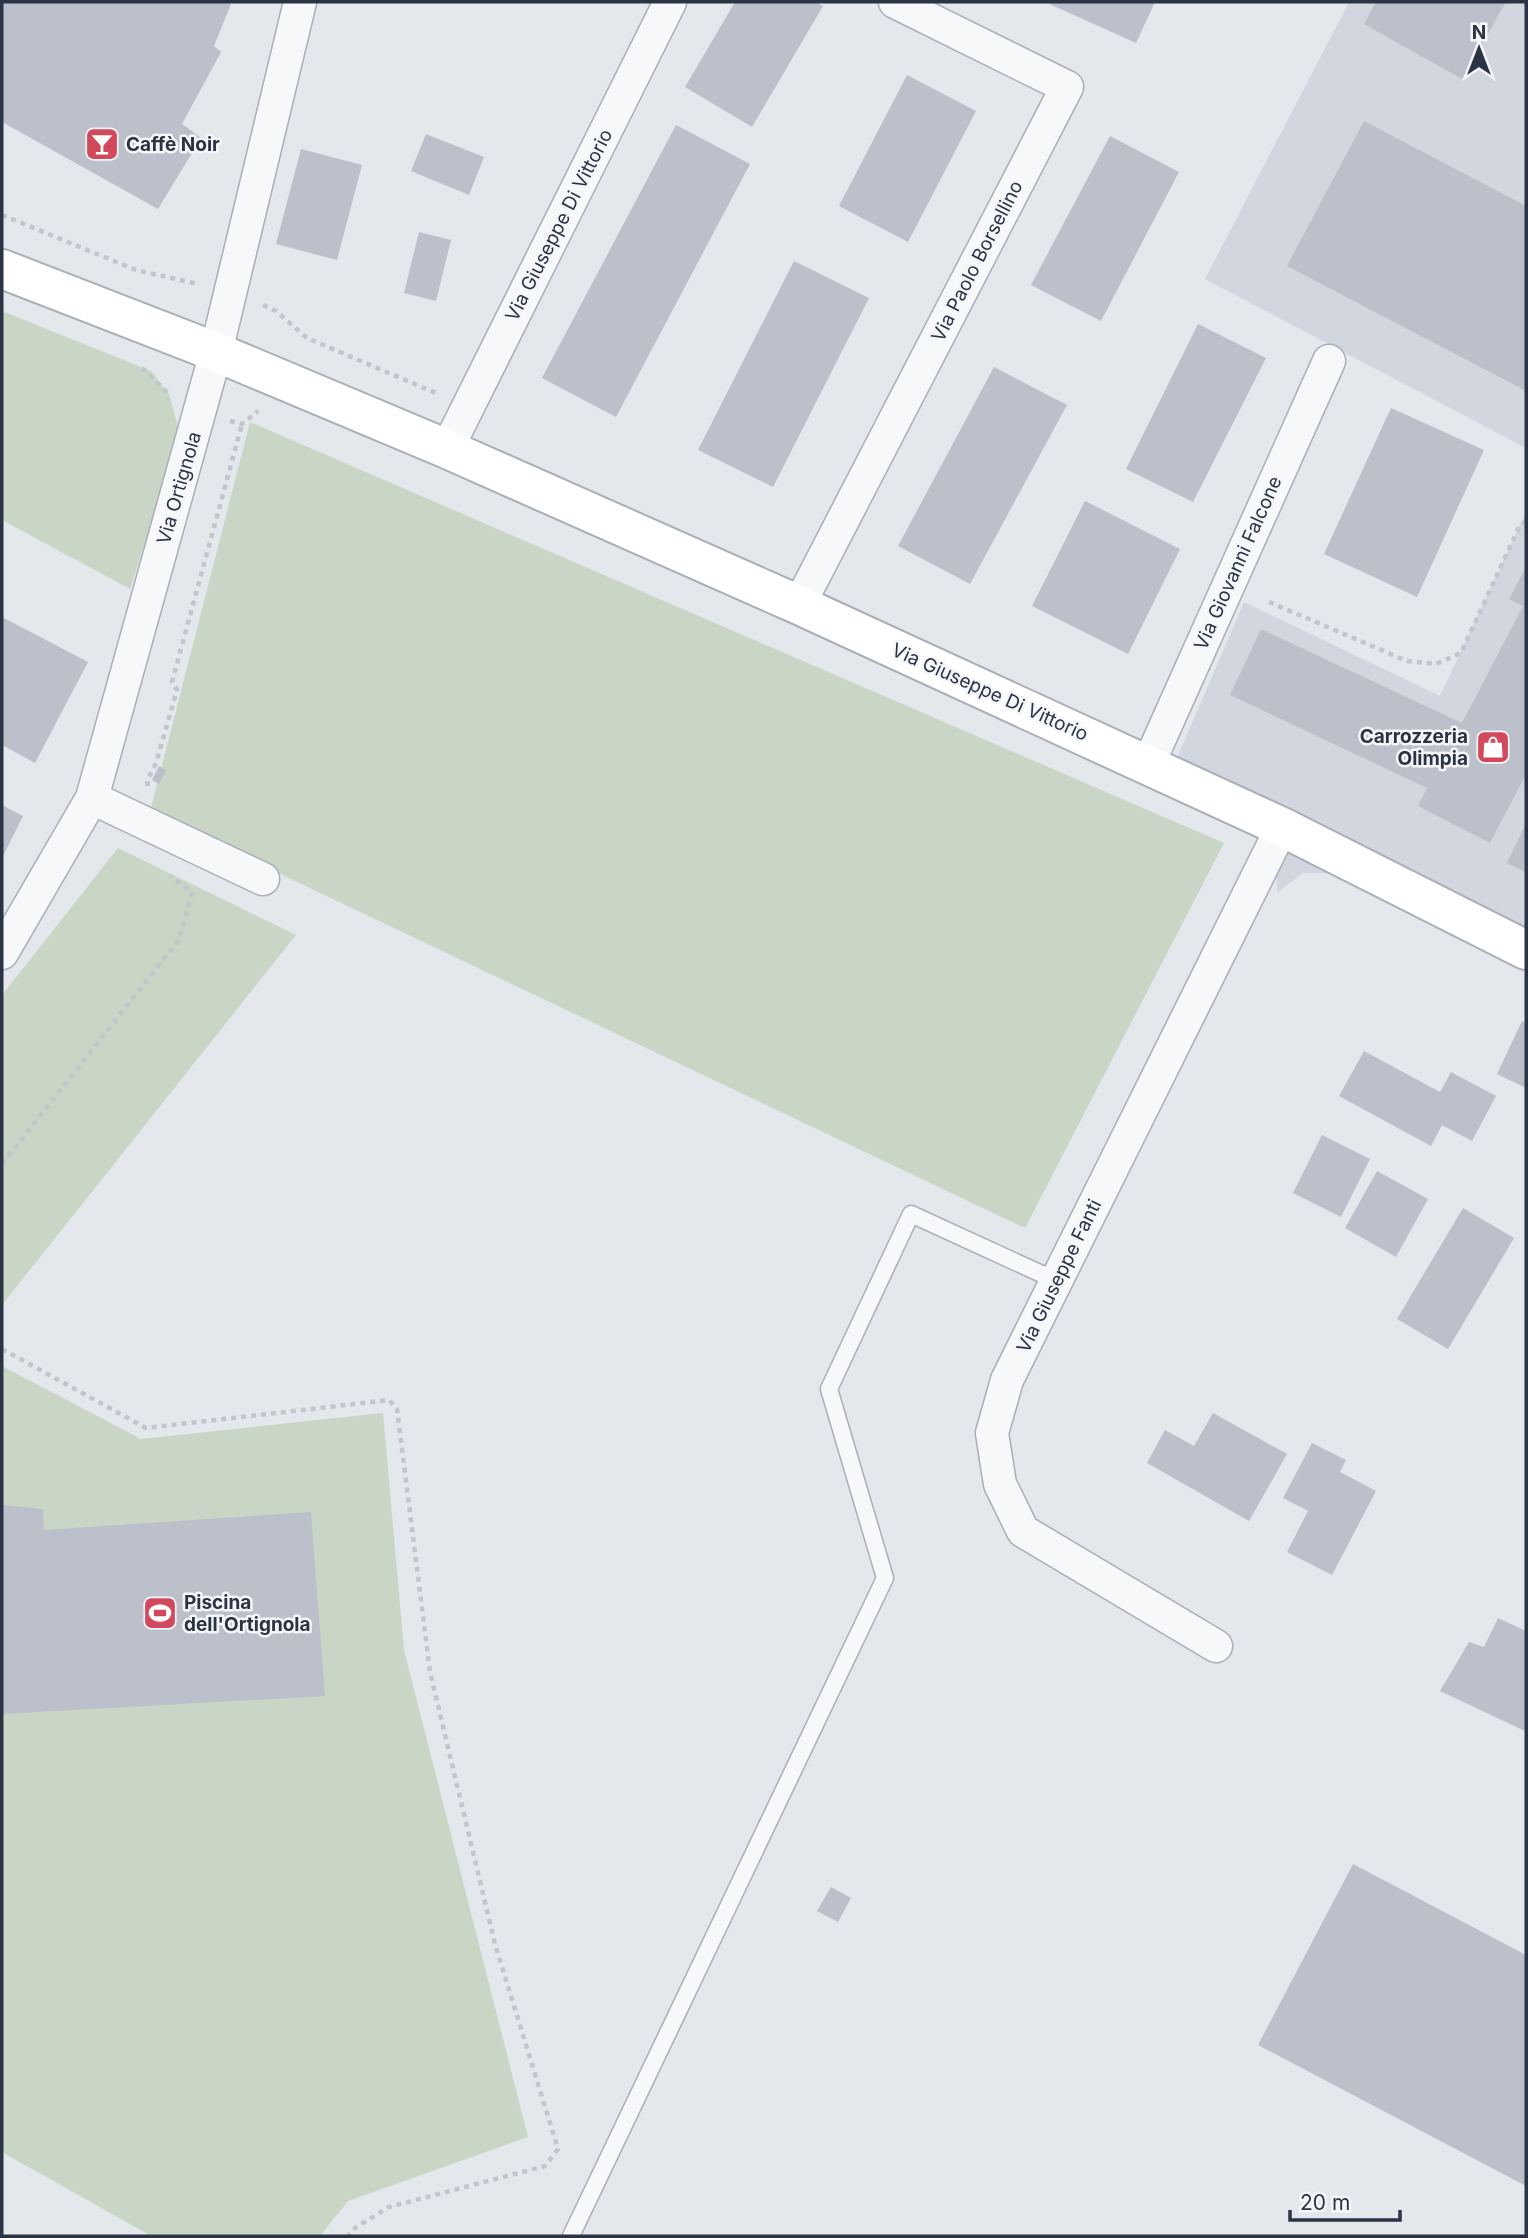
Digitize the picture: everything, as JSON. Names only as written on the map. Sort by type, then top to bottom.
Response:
[{"type":"main road","name":"Via Giuseppe Di Vittorio","points":[[2,269],[216,352],[447,449],[799,605],[1282,827],[1526,950]]},
{"type":"street","name":"Via Ortignola","points":[[2,953],[92,798],[216,352],[300,2]]},
{"type":"street","name":"Via Giuseppe Di Vittorio","points":[[447,449],[670,2]]},
{"type":"street","name":"Via Paolo Borsellino","points":[[799,605],[1067,87],[895,2]]},
{"type":"street","name":"Via Giovanni Falcone","points":[[1148,765],[1329,361]]},
{"type":"street","points":[[92,798],[263,879]]},
{"type":"street","name":"Via Giuseppe Fanti","points":[[1216,1646],[1023,1531],[1000,1483],[992,1433],[1007,1380],[1282,827]]},
{"type":"lane","points":[[571,2236],[885,1577],[829,1390],[911,1214],[1057,1281]]},
{"type":"path","points":[[133,364],[145,369],[169,394],[200,412]]},
{"type":"path","points":[[2,1164],[179,940],[192,892],[143,856],[166,807],[150,798],[147,781],[156,763],[177,690],[172,682],[242,424]]},
{"type":"path","points":[[1269,602],[1407,661],[1436,664],[1461,653],[1520,525],[1526,521]]},
{"type":"path","points":[[2,1349],[146,1428],[389,1400],[397,1409],[430,1672],[495,1944],[558,2149],[545,2166],[389,2207],[355,2228],[348,2236]]},
{"type":"shaded area","points":[[1349,2],[1526,2],[1526,448],[1205,279]]},
{"type":"shaded area","points":[[1526,512],[1526,971],[1336,873],[1303,873],[1277,893],[1275,826],[1168,779],[1244,602],[1440,696]]},
{"type":"green space","points":[[2,311],[151,371],[169,394],[180,434],[130,589],[2,520]]},
{"type":"green space","points":[[250,422],[1224,843],[1025,1228],[150,812]]},
{"type":"green space","points":[[118,848],[296,935],[2,1305],[2,995]]},
{"type":"green space","points":[[2,1366],[141,1439],[383,1413],[404,1650],[528,2137],[348,2201],[320,2236],[151,2236],[2,2152]]},
{"type":"building","points":[[2,2],[231,4],[214,46],[221,52],[182,124],[201,138],[158,209],[2,122]]},
{"type":"building","points":[[735,2],[815,2],[823,6],[752,127],[685,87]]},
{"type":"building","points":[[1045,2],[1155,2],[1136,43]]},
{"type":"building","points":[[1376,2],[1506,2],[1462,79],[1364,24]]},
{"type":"building","points":[[907,75],[976,111],[908,242],[839,206]]},
{"type":"building","points":[[1364,121],[1526,206],[1526,391],[1287,266]]},
{"type":"building","points":[[676,125],[750,164],[616,417],[542,378]]},
{"type":"building","points":[[426,134],[484,157],[469,195],[411,171]]},
{"type":"building","points":[[1110,136],[1179,172],[1101,321],[1031,285]]},
{"type":"building","points":[[301,149],[362,165],[337,260],[276,244]]},
{"type":"building","points":[[419,232],[451,240],[436,301],[404,293]]},
{"type":"building","points":[[794,261],[869,298],[773,487],[698,450]]},
{"type":"building","points":[[1198,324],[1266,358],[1193,502],[1126,469]]},
{"type":"building","points":[[994,367],[1067,405],[970,584],[898,546]]},
{"type":"building","points":[[1391,408],[1484,450],[1417,597],[1324,554]]},
{"type":"building","points":[[1085,501],[1180,549],[1128,654],[1032,606]]},
{"type":"building","points":[[1526,567],[1526,774],[1490,843],[1418,806],[1427,788],[1230,695],[1261,629],[1462,723],[1523,606],[1509,599]]},
{"type":"building","points":[[2,617],[88,662],[35,763],[2,745]]},
{"type":"building","points":[[159,766],[166,770],[159,784],[152,780]]},
{"type":"building","points":[[2,805],[23,816],[2,858]]},
{"type":"building","points":[[1526,823],[1526,872],[1507,863]]},
{"type":"building","points":[[1522,1021],[1526,1023],[1526,1088],[1497,1074]]},
{"type":"building","points":[[1364,1051],[1440,1092],[1451,1072],[1496,1096],[1472,1141],[1442,1125],[1431,1146],[1339,1096]]},
{"type":"building","points":[[1322,1135],[1370,1159],[1341,1217],[1293,1193]]},
{"type":"building","points":[[1377,1171],[1428,1199],[1396,1257],[1345,1228]]},
{"type":"building","points":[[1463,1208],[1514,1238],[1448,1349],[1397,1319]]},
{"type":"building","points":[[1213,1413],[1287,1454],[1249,1521],[1147,1463],[1165,1430],[1194,1446]]},
{"type":"building","points":[[1312,1443],[1346,1460],[1340,1472],[1376,1491],[1332,1575],[1287,1552],[1308,1511],[1283,1498]]},
{"type":"building","name":"Piscina dell'Ortignola","points":[[2,1505],[43,1509],[44,1530],[311,1512],[325,1696],[2,1714]]},
{"type":"building","points":[[1498,1618],[1526,1631],[1525,1731],[1440,1691],[1469,1642],[1484,1647]]},
{"type":"building","points":[[1353,1864],[1526,1955],[1526,2186],[1258,2045]]},
{"type":"building","points":[[831,1887],[851,1898],[838,1922],[817,1911]]},
{"type":"place","name":"Caffè Noir","points":[[102,144]]},
{"type":"place","name":"Carrozzeria Olimpia","points":[[1493,747]]},
{"type":"place","name":"Piscina dell'Ortignola","points":[[160,1613]]}]
